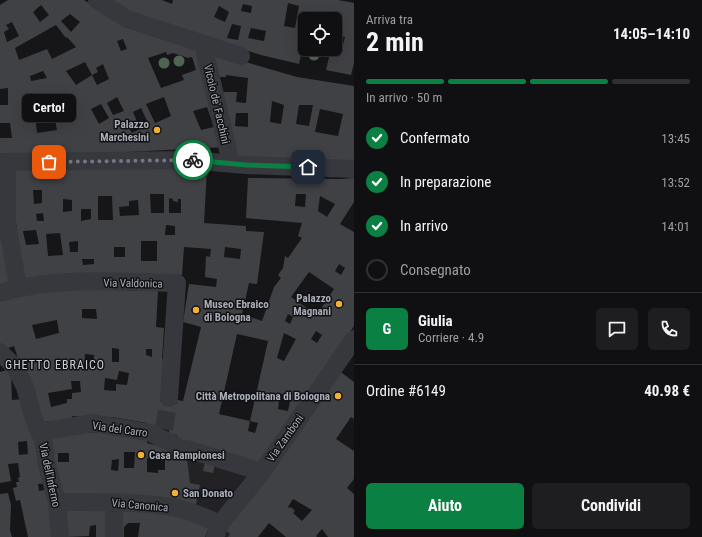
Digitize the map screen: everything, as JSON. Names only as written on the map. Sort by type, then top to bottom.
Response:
[{"type":"street","name":"Vicolo de' Facchini","points":[[97,0],[127,18],[241,56]]},
{"type":"street","name":"Vicolo de' Facchini","points":[[203,44],[231,164]]},
{"type":"street","points":[[18,288],[7,223],[3,162],[189,160],[231,164],[354,169]]},
{"type":"street","name":"Via Valdonica","points":[[0,293],[18,288],[72,282],[177,283],[169,398]]},
{"type":"street","name":"Via Zamboni","points":[[218,531],[262,472],[354,339]]},
{"type":"street","name":"Via dell'Inferno","points":[[0,352],[15,367],[39,432],[43,438],[47,466],[57,502],[60,537]]},
{"type":"street","name":"Via del Carro","points":[[39,432],[93,423],[151,433],[262,472]]},
{"type":"street","name":"Via Canonica","points":[[57,502],[114,502],[171,507],[193,513],[218,531]]},
{"type":"street","points":[[114,502],[114,537]]},
{"type":"shaded area","points":[[275,443],[235,537],[183,537],[200,485],[183,482],[180,458],[185,458],[187,449]]},
{"type":"building","points":[[8,0],[84,0],[122,23],[200,49],[226,147],[127,152],[0,155],[0,138],[12,138],[10,123],[0,123],[0,105],[8,105],[8,88],[0,89],[0,5]],"holes":[[[41,5],[49,15],[40,22],[33,12]],[[70,14],[80,22],[71,32],[61,21]],[[12,22],[19,36],[7,42],[4,32],[9,29],[6,25]],[[56,25],[66,38],[67,37],[76,47],[52,59],[47,49],[19,60],[15,48]],[[123,39],[127,49],[121,51],[117,41]],[[166,52],[167,55],[173,53],[188,58],[192,57],[196,70],[182,75],[184,80],[161,88],[148,58]],[[85,62],[92,75],[76,85],[66,71]],[[103,64],[109,79],[97,85],[92,75],[98,72],[96,68]],[[43,71],[47,78],[31,81],[30,76]],[[117,97],[124,111],[113,115],[107,103]],[[164,97],[171,116],[155,123],[146,104]],[[101,104],[109,118],[99,124],[91,109]],[[207,107],[214,127],[201,130],[193,111]],[[141,108],[148,123],[137,127],[138,130],[132,133],[129,128],[138,124],[133,112]],[[53,110],[57,130],[37,133],[35,114]]]},
{"type":"building","points":[[110,0],[162,0],[172,4],[173,0],[338,0],[354,3],[354,63],[351,75],[326,70],[329,56],[342,56],[342,45],[345,37],[342,36],[342,12],[298,12],[298,56],[301,56],[299,64],[261,55],[133,14]],"holes":[[[288,3],[299,6],[295,28],[284,26]],[[243,4],[252,6],[251,13],[241,11]],[[219,6],[229,12],[225,22],[214,17]],[[232,24],[241,26],[238,40],[227,38]],[[251,28],[266,31],[264,41],[248,38]]]},
{"type":"building","points":[[208,51],[297,77],[354,86],[354,164],[232,159],[217,92],[237,92],[236,102],[246,103],[248,78],[226,75],[226,77],[214,77]],"holes":[[[272,101],[284,105],[281,124],[270,122]],[[299,105],[313,105],[309,126],[296,124]],[[320,109],[343,114],[338,136],[315,132]],[[236,113],[248,113],[248,127],[235,126]]]},
{"type":"building","points":[[11,168],[207,168],[204,223],[246,226],[246,231],[264,232],[257,284],[249,283],[242,314],[262,321],[274,287],[281,278],[278,275],[283,268],[285,256],[288,258],[302,238],[298,236],[302,223],[246,218],[248,178],[354,178],[354,202],[340,224],[354,232],[354,326],[262,463],[187,449],[185,459],[187,459],[190,483],[200,485],[195,509],[58,495],[47,435],[86,432],[147,437],[147,443],[174,450],[177,435],[169,434],[169,430],[147,425],[147,423],[112,417],[72,416],[73,422],[51,426],[50,421],[38,423],[14,346],[2,350],[0,345],[0,297],[34,288],[158,291],[156,327],[164,328],[162,359],[165,360],[163,397],[183,401],[201,327],[183,322],[189,284],[216,287],[217,279],[205,277],[206,256],[210,257],[211,249],[184,247],[182,275],[124,273],[23,283]],"holes":[[[33,190],[42,190],[42,203],[34,204]],[[150,194],[164,194],[164,213],[151,213]],[[296,194],[306,194],[305,207],[295,206]],[[98,196],[112,196],[113,220],[98,220]],[[320,196],[335,204],[327,217],[318,211]],[[169,198],[178,202],[178,199],[181,199],[181,213],[169,213]],[[63,199],[72,200],[72,211],[63,212]],[[138,200],[139,215],[120,216],[119,207],[129,206],[129,201]],[[81,209],[91,209],[91,219],[81,221]],[[43,213],[44,221],[37,221],[36,214]],[[166,225],[175,226],[175,235],[165,235]],[[36,230],[39,244],[26,245],[23,231]],[[60,233],[63,255],[48,256],[46,234]],[[78,241],[78,252],[70,252],[69,242]],[[141,241],[157,241],[157,261],[141,261]],[[114,247],[125,247],[125,257],[114,257]],[[225,247],[241,249],[240,259],[224,257]],[[82,259],[94,259],[94,264],[83,265]],[[339,264],[345,268],[341,275],[335,271]],[[309,272],[334,289],[317,315],[291,297]],[[82,309],[96,309],[97,319],[82,318]],[[288,314],[293,317],[290,324],[285,321]],[[57,320],[59,333],[36,339],[32,325]],[[316,331],[322,335],[317,343],[311,339]],[[284,333],[296,339],[284,361],[277,358]],[[237,334],[268,341],[250,421],[219,414]],[[112,348],[119,349],[119,362],[112,362]],[[146,349],[152,349],[152,357],[146,355]],[[85,354],[94,355],[93,369],[84,368]],[[119,371],[129,373],[127,385],[116,384],[116,391],[104,390],[105,378],[117,380]],[[71,381],[80,381],[81,392],[72,393],[72,399],[67,399],[67,403],[51,407],[48,393],[72,389]],[[280,394],[291,396],[288,411],[278,409]],[[250,421],[258,423],[255,433],[248,431]],[[124,452],[135,452],[134,468],[124,468]],[[58,453],[69,453],[69,462],[58,462]],[[147,458],[165,460],[165,470],[158,470],[158,473],[147,472]],[[119,459],[118,471],[111,470],[112,460]]]},
{"type":"building","points":[[0,169],[10,287],[0,289]]},
{"type":"building","points":[[7,370],[11,377],[12,400],[24,399],[48,483],[38,484],[39,491],[50,489],[55,537],[28,537],[20,500],[16,501],[13,488],[17,487],[16,482],[19,482],[18,478],[20,477],[18,463],[8,464],[11,481],[0,483],[0,372]],"holes":[[[27,441],[28,454],[19,455],[18,442]]]},
{"type":"building","points":[[338,370],[354,382],[354,419],[351,417],[336,439],[354,451],[354,479],[347,488],[354,494],[354,537],[328,537],[322,529],[316,536],[317,537],[286,537],[269,523],[258,537],[228,537],[230,534],[224,529]],"holes":[[[293,499],[312,510],[302,521],[293,513],[295,511],[291,507],[288,507]]]},
{"type":"building","points":[[205,462],[215,464],[213,473],[203,471]]},
{"type":"building","points":[[8,493],[11,505],[10,530],[12,537],[0,537],[0,494]]},
{"type":"building","points":[[108,506],[109,537],[96,537],[96,525],[90,526],[89,536],[67,537],[65,511],[87,507]]},
{"type":"building","points":[[120,506],[171,512],[210,525],[205,537],[138,537],[140,523],[128,523],[124,527],[124,537],[120,537]]},
{"type":"tunnel","points":[[164,429],[169,398]]},
{"type":"way so far","points":[[49,162],[193,160]]},
{"type":"place","name":"Palazzo Marchesini","points":[[157,130]]},
{"type":"place","name":"Certo!","points":[[49,162]]},
{"type":"place","name":"Palazzo Magnani","points":[[339,304]]},
{"type":"place","name":"Museo Ebraico di Bologna","points":[[196,310]]},
{"type":"place","name":"Città Metropolitana di Bologna","points":[[338,396]]},
{"type":"place","name":"Casa Rampionesi","points":[[141,455]]},
{"type":"place","name":"San Donato","points":[[175,493]]},
{"type":"district","name":"GHETTO EBRAICO","points":[[55,365]]},
{"type":"route","points":[[193,160],[246,165],[308,167]]}]
